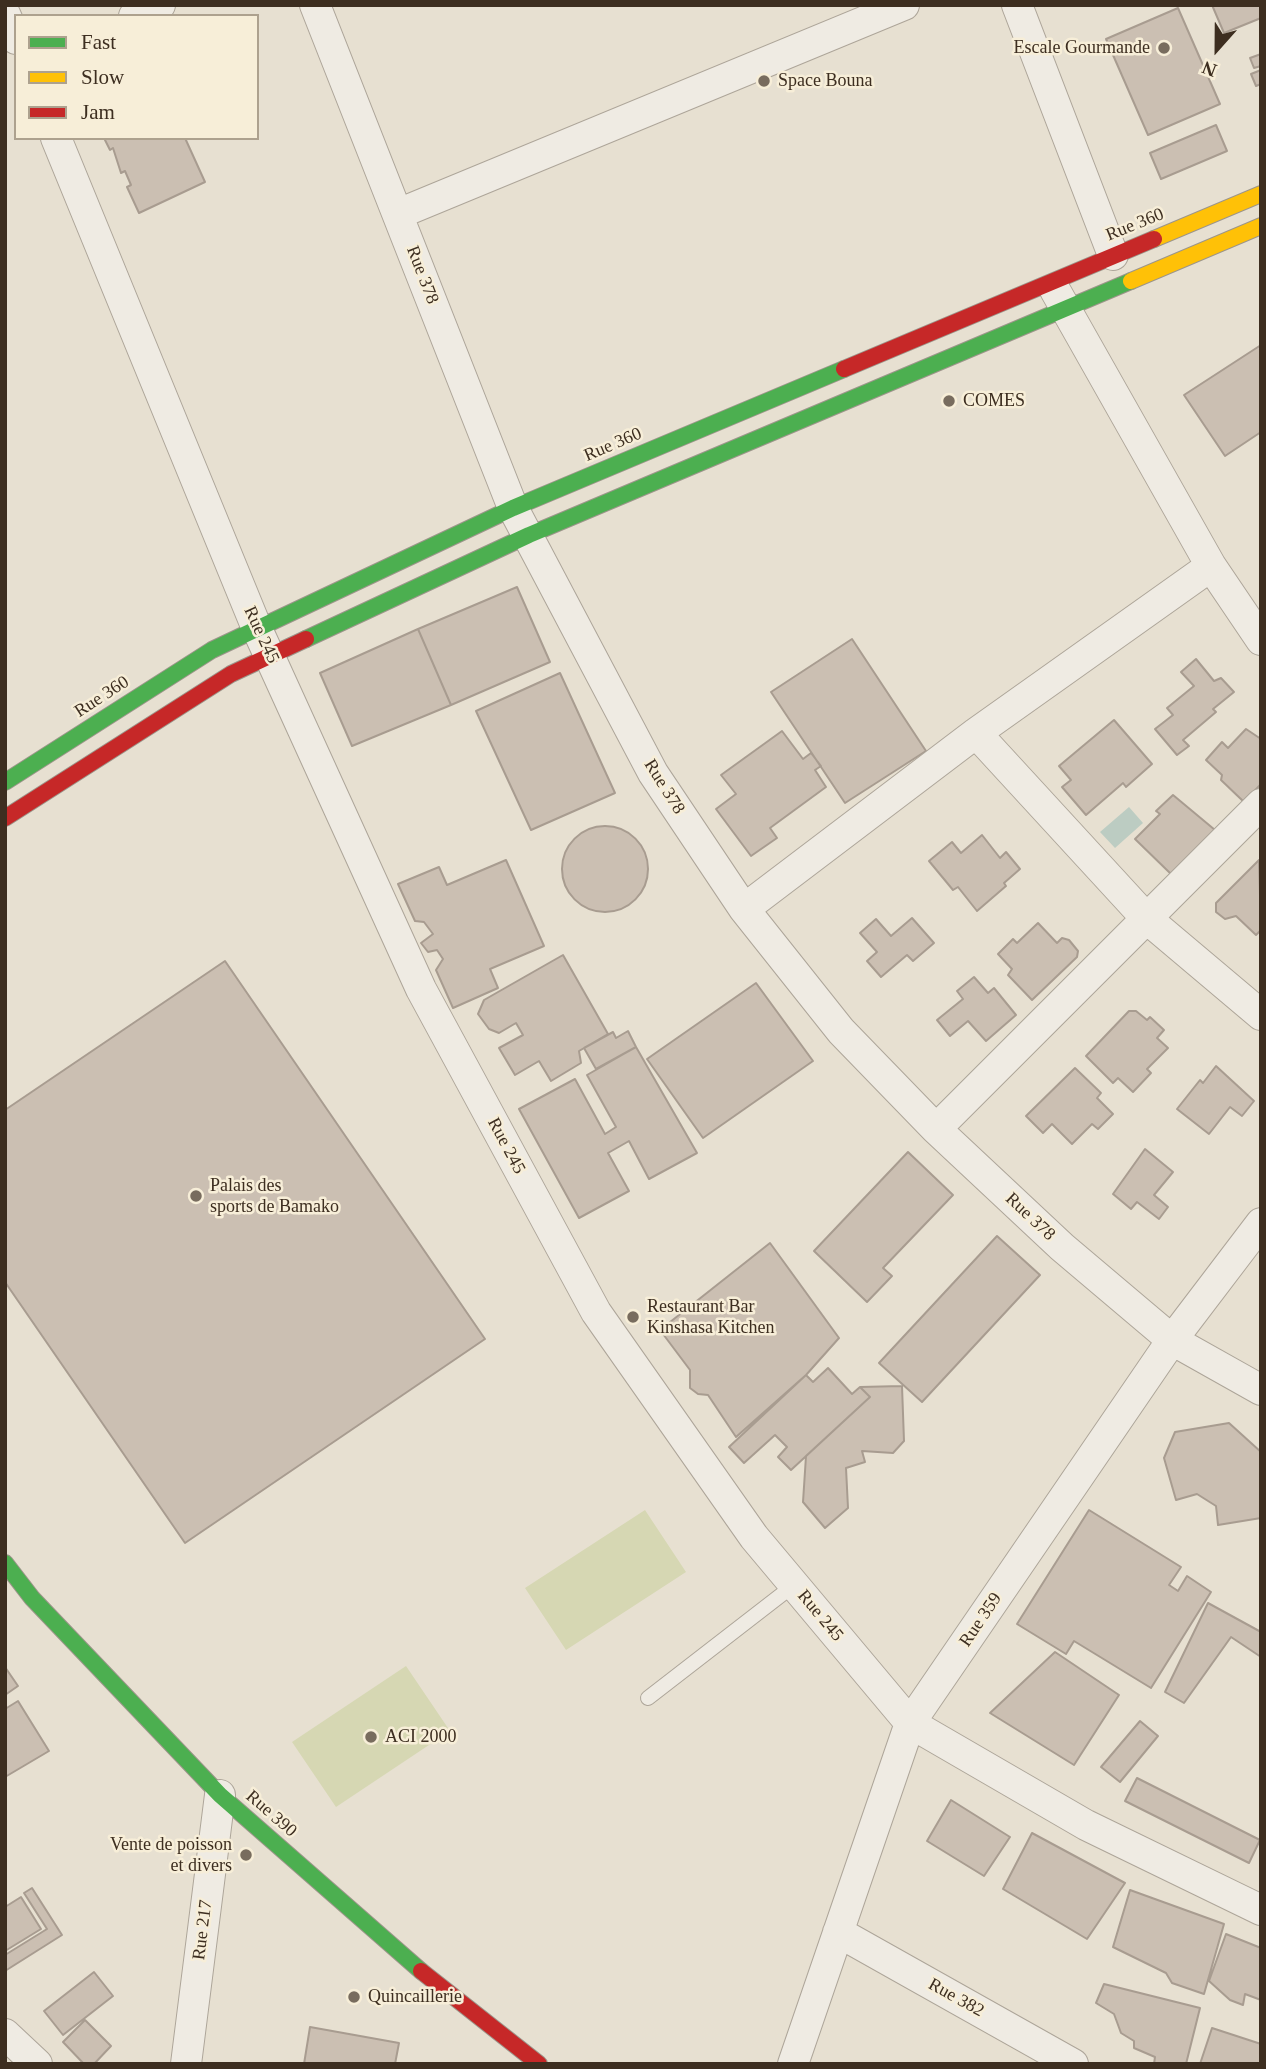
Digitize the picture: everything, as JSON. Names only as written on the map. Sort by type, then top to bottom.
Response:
[{"type":"main road","name":"Rue 360","points":[[5,782],[212,650],[265,643],[513,508],[1261,194]]},
{"type":"main road","points":[[5,818],[231,674],[265,643],[529,535],[1261,226]]},
{"type":"main road","name":"Rue 390","points":[[5,1563],[32,1598],[220,1795],[455,2001],[539,2064]]},
{"type":"street","points":[[139,14],[160,5]]},
{"type":"street","name":"Rue 378","points":[[315,5],[513,508],[653,773],[744,909],[841,1031],[936,1129],[1062,1247],[1172,1340],[1261,1390]]},
{"type":"street","points":[[398,214],[904,5]]},
{"type":"street","points":[[1017,5],[1113,255]]},
{"type":"street","points":[[5,14],[14,34]]},
{"type":"street","name":"Rue 245","points":[[57,140],[265,643],[421,989],[596,1312],[754,1537],[910,1723],[1086,1825],[1261,1910]]},
{"type":"street","points":[[1051,281],[1063,308],[1211,566],[1261,640]]},
{"type":"street","points":[[744,909],[976,733],[1211,566]]},
{"type":"street","points":[[976,733],[1146,918],[1261,1015]]},
{"type":"street","points":[[936,1129],[1261,804]]},
{"type":"street","name":"Rue 359","points":[[793,2064],[910,1723],[1172,1340],[1261,1223]]},
{"type":"street","name":"Rue 217","points":[[186,2064],[220,1795]]},
{"type":"street","name":"Rue 382","points":[[838,1932],[1073,2064]]},
{"type":"street","points":[[5,2034],[37,2064]]},
{"type":"lane","points":[[648,1698],[794,1585]]},
{"type":"green space","points":[[645,1510],[686,1572],[566,1650],[525,1588]]},
{"type":"green space","name":"ACI 2000","points":[[406,1666],[450,1731],[336,1807],[292,1742]]},
{"type":"shaded area","points":[[1129,807],[1143,823],[1115,848],[1100,832]]},
{"type":"building","points":[[1212,5],[1261,5],[1261,18],[1224,33]]},
{"type":"building","points":[[1178,8],[1220,104],[1148,135],[1106,39]]},
{"type":"building","points":[[1261,54],[1261,66],[1254,68],[1250,58]]},
{"type":"building","points":[[1261,70],[1261,84],[1256,86],[1251,74]]},
{"type":"building","points":[[1216,125],[1227,151],[1161,179],[1150,153]]},
{"type":"building","points":[[105,140],[186,140],[205,182],[139,213],[127,187],[131,185],[125,171],[121,173],[113,148],[110,150]]},
{"type":"building","points":[[1261,345],[1261,432],[1225,456],[1184,395]]},
{"type":"building","points":[[517,587],[550,662],[451,705],[418,629]]},
{"type":"building","points":[[418,629],[451,705],[352,746],[320,673]]},
{"type":"building","points":[[852,639],[926,751],[845,803],[771,692]]},
{"type":"building","points":[[1196,659],[1214,681],[1221,678],[1234,692],[1213,709],[1216,712],[1183,740],[1189,746],[1177,755],[1155,729],[1173,715],[1167,708],[1194,686],[1181,672]]},
{"type":"building","points":[[560,673],[615,793],[531,830],[476,711]]},
{"type":"building","points":[[1114,720],[1152,764],[1126,787],[1123,783],[1086,815],[1062,787],[1071,780],[1059,766]]},
{"type":"building","points":[[1246,729],[1261,739],[1261,784],[1244,802],[1221,780],[1222,775],[1206,760],[1222,742],[1228,748]]},
{"type":"building","points":[[782,731],[803,759],[811,753],[821,766],[815,770],[826,787],[770,828],[777,838],[751,856],[716,809],[736,794],[721,775]]},
{"type":"building","points":[[1173,795],[1215,830],[1172,875],[1135,839],[1160,814],[1156,811]]},
{"type":"building","points":[[597,826],[613,826],[636,838],[645,852],[648,869],[645,886],[636,900],[613,912],[597,912],[581,905],[569,893],[562,877],[562,861],[569,845],[581,833]]},
{"type":"building","points":[[982,835],[1000,858],[1006,852],[1020,869],[1004,883],[1006,886],[977,911],[958,887],[953,890],[929,861],[952,842],[961,853]]},
{"type":"building","points":[[506,860],[544,946],[490,969],[498,988],[453,1008],[436,970],[443,959],[437,950],[428,952],[421,943],[433,934],[424,922],[415,921],[398,884],[439,867],[447,885]]},
{"type":"building","points":[[1259,860],[1261,930],[1256,935],[1236,916],[1225,919],[1216,912],[1216,903]]},
{"type":"building","points":[[912,918],[934,943],[913,961],[907,955],[881,977],[867,961],[877,952],[860,933],[876,919],[891,936]]},
{"type":"building","points":[[1038,923],[1057,943],[1062,938],[1069,940],[1078,951],[1077,957],[1032,1000],[1008,975],[1012,969],[998,954],[1013,939],[1017,943]]},
{"type":"building","points":[[563,955],[608,1034],[579,1051],[581,1063],[551,1081],[539,1061],[515,1075],[499,1048],[523,1035],[516,1023],[499,1033],[489,1029],[478,1014],[484,1000]]},
{"type":"building","name":"Palais des sports de Bamako","points":[[225,961],[485,1339],[185,1543],[5,1282],[5,1110]]},
{"type":"building","points":[[974,977],[988,993],[994,988],[1016,1015],[986,1041],[968,1021],[950,1036],[937,1020],[963,999],[957,991]]},
{"type":"building","points":[[756,983],[813,1061],[703,1138],[647,1059]]},
{"type":"building","points":[[1129,1011],[1136,1011],[1147,1020],[1150,1017],[1164,1030],[1157,1038],[1168,1048],[1147,1069],[1151,1073],[1133,1092],[1118,1078],[1113,1083],[1086,1056]]},
{"type":"building","points":[[628,1031],[636,1047],[596,1069],[584,1048],[613,1032],[616,1038]]},
{"type":"building","points":[[636,1047],[697,1153],[649,1179],[629,1141],[608,1153],[629,1191],[579,1218],[519,1109],[575,1079],[605,1134],[616,1127],[587,1075]]},
{"type":"building","points":[[1216,1066],[1254,1101],[1242,1116],[1230,1107],[1209,1134],[1177,1109],[1200,1080],[1203,1083]]},
{"type":"building","points":[[1075,1068],[1101,1093],[1097,1098],[1113,1114],[1098,1129],[1092,1124],[1072,1144],[1052,1124],[1043,1133],[1026,1116]]},
{"type":"building","points":[[1145,1149],[1173,1172],[1154,1195],[1168,1207],[1159,1219],[1137,1202],[1131,1209],[1113,1194]]},
{"type":"building","points":[[908,1152],[953,1195],[883,1268],[892,1276],[867,1302],[814,1251]]},
{"type":"building","points":[[997,1236],[1040,1275],[922,1402],[879,1363]]},
{"type":"building","points":[[770,1243],[839,1338],[806,1375],[736,1437],[708,1395],[698,1394],[690,1388],[690,1370],[660,1330]]},
{"type":"building","points":[[828,1368],[852,1394],[860,1387],[870,1397],[791,1470],[778,1457],[787,1447],[775,1435],[744,1463],[729,1447],[806,1375],[813,1382]]},
{"type":"building","points":[[902,1386],[904,1441],[893,1453],[862,1451],[865,1462],[846,1468],[848,1508],[825,1528],[803,1502],[806,1456],[870,1397],[860,1387]]},
{"type":"building","points":[[1229,1423],[1261,1452],[1261,1518],[1218,1525],[1216,1506],[1197,1494],[1176,1500],[1164,1458],[1175,1432]]},
{"type":"building","points":[[1089,1510],[1181,1567],[1169,1585],[1178,1591],[1187,1576],[1211,1592],[1151,1688],[1074,1641],[1066,1654],[1017,1624]]},
{"type":"building","points":[[1208,1603],[1261,1632],[1261,1657],[1231,1637],[1184,1703],[1165,1692]]},
{"type":"building","points":[[1055,1652],[1119,1695],[1074,1765],[990,1713]]},
{"type":"building","points":[[5,1667],[18,1686],[5,1695]]},
{"type":"building","points":[[18,1701],[49,1751],[5,1777],[5,1709]]},
{"type":"building","points":[[1140,1721],[1158,1736],[1120,1782],[1101,1767]]},
{"type":"building","points":[[1137,1778],[1260,1840],[1249,1863],[1125,1801]]},
{"type":"building","points":[[951,1800],[1010,1837],[984,1876],[927,1841]]},
{"type":"building","points":[[1032,1833],[1125,1883],[1087,1939],[1003,1889]]},
{"type":"building","points":[[32,1888],[62,1935],[5,1971],[5,1955],[47,1929],[24,1893]]},
{"type":"building","points":[[1130,1890],[1224,1924],[1204,1994],[1172,1983],[1166,1973],[1113,1947]]},
{"type":"building","points":[[21,1897],[41,1929],[5,1951],[5,1907]]},
{"type":"building","points":[[1226,1934],[1261,1948],[1261,2000],[1245,1994],[1243,2005],[1230,2000],[1209,1981]]},
{"type":"building","points":[[94,1972],[113,1996],[63,2035],[44,2011]]},
{"type":"building","points":[[1104,1984],[1200,2008],[1186,2064],[1154,2064],[1155,2057],[1134,2048],[1134,2041],[1121,2033],[1114,2014],[1096,2003]]},
{"type":"building","points":[[85,2020],[111,2046],[94,2064],[84,2064],[63,2042]]},
{"type":"building","points":[[310,2027],[399,2043],[395,2064],[304,2064]]},
{"type":"building","points":[[1212,2028],[1261,2044],[1261,2064],[1200,2064]]},
{"type":"traffic: fast","points":[[306,639],[529,535],[1131,281]]},
{"type":"traffic: fast","points":[[5,782],[212,650],[513,508],[844,369]]},
{"type":"traffic: fast","points":[[5,1563],[32,1598],[220,1795],[421,1971]]},
{"type":"traffic: slow","points":[[1154,239],[1261,194]]},
{"type":"traffic: slow","points":[[1131,281],[1261,226]]},
{"type":"traffic: jam","points":[[844,369],[1154,239]]},
{"type":"traffic: jam","points":[[5,818],[231,674],[306,639]]},
{"type":"traffic: jam","points":[[421,1971],[539,2064]]},
{"type":"place","name":"Escale Gourmande","points":[[1164,48]]},
{"type":"place","name":"Space Bouna","points":[[764,81]]},
{"type":"place","name":"COMES","points":[[949,401]]},
{"type":"place","name":"Palais des sports de Bamako","points":[[196,1196]]},
{"type":"place","name":"Restaurant Bar Kinshasa Kitchen","points":[[633,1317]]},
{"type":"place","name":"ACI 2000","points":[[371,1737]]},
{"type":"place","name":"Vente de poisson et divers","points":[[246,1855]]},
{"type":"place","name":"Quincaillerie","points":[[354,1997]]}]
